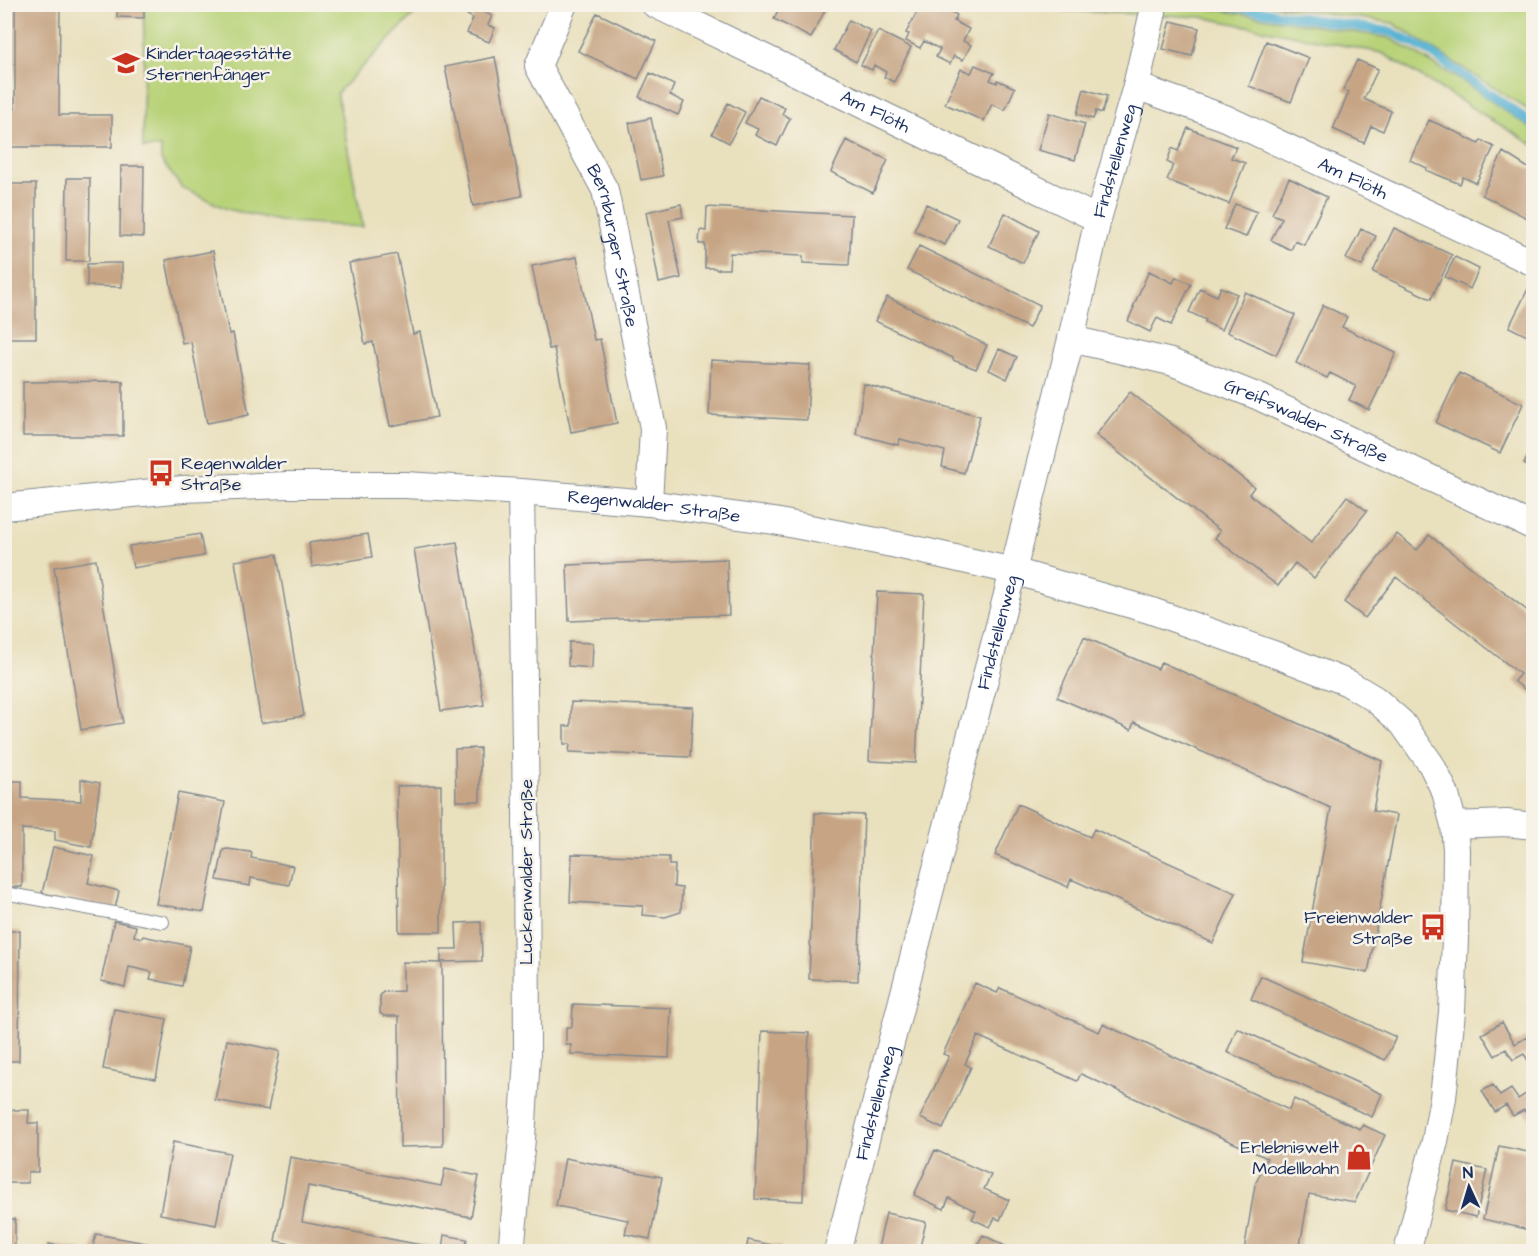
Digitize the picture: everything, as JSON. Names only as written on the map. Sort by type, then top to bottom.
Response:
[{"type":"street","name":"Bernburger Straße","points":[[564,4],[538,66],[605,190],[652,428],[649,503]]},
{"type":"street","name":"Am Flöth","points":[[654,4],[1098,219]]},
{"type":"street","name":"Findstellenweg","points":[[837,1251],[1013,571],[1071,339],[1098,219],[1136,86],[1154,12]]},
{"type":"street","name":"Am Flöth","points":[[1136,86],[1225,118],[1533,263]]},
{"type":"street","name":"Greifswalder Straße","points":[[1071,339],[1171,362],[1258,397],[1533,527]]},
{"type":"street","name":"Regenwalder Straße","points":[[4,507],[183,489],[287,485],[405,485],[521,492],[649,503],[774,521],[1013,571]]},
{"type":"street","name":"Luckenwalder Straße","points":[[511,1251],[522,1139],[527,1056],[521,492]]},
{"type":"street","points":[[1013,571],[1149,610],[1348,683],[1375,699],[1402,723],[1431,764],[1445,792],[1454,825],[1455,938],[1451,1019],[1443,1098],[1435,1140],[1407,1251]]},
{"type":"street","points":[[1454,825],[1506,823],[1533,826]]},
{"type":"lane","points":[[4,893],[163,922]]},
{"type":"green space","points":[[144,5],[423,5],[337,93],[363,227],[279,221],[227,209],[182,188],[161,160],[161,147],[143,148]]},
{"type":"green space","points":[[1051,5],[1146,5],[1141,14],[1065,11]]},
{"type":"green space","points":[[1164,5],[1189,5],[1390,38],[1462,81],[1533,130],[1533,145],[1382,53],[1201,17],[1160,15]]},
{"type":"green space","points":[[1271,5],[1533,5],[1533,113],[1393,23]]},
{"type":"building","points":[[15,4],[60,4],[59,115],[112,115],[112,147],[4,147],[4,109],[15,109]]},
{"type":"building","points":[[117,4],[144,4],[144,18],[117,17]]},
{"type":"building","points":[[483,4],[500,4],[497,11]]},
{"type":"building","points":[[781,4],[828,4],[811,38],[774,19]]},
{"type":"building","points":[[921,4],[937,4],[957,15],[954,21],[969,29],[963,41],[971,45],[963,60],[954,56],[950,64],[936,57],[940,49],[924,41],[920,48],[906,41],[909,34],[906,33]]},
{"type":"building","points":[[471,6],[492,16],[488,25],[495,28],[489,42],[467,33],[473,18],[467,15]]},
{"type":"building","points":[[597,13],[656,41],[638,79],[578,51]]},
{"type":"building","points":[[849,20],[871,31],[856,62],[834,50]]},
{"type":"building","points":[[1171,21],[1199,28],[1192,56],[1163,49]]},
{"type":"building","points":[[878,31],[911,47],[894,82],[884,77],[886,72],[874,65],[872,70],[861,65]]},
{"type":"building","points":[[1266,41],[1309,58],[1291,102],[1249,86]]},
{"type":"building","points":[[495,57],[522,196],[473,206],[445,67]]},
{"type":"building","points":[[1357,60],[1378,69],[1364,99],[1391,111],[1383,131],[1371,126],[1364,143],[1333,129],[1349,92],[1343,90]]},
{"type":"building","points":[[975,65],[994,73],[990,80],[997,83],[997,80],[1015,88],[1005,110],[992,104],[984,121],[945,104],[961,69],[971,73]]},
{"type":"building","points":[[650,73],[674,85],[670,95],[684,102],[678,115],[639,97]]},
{"type":"building","points":[[1084,89],[1107,96],[1102,113],[1096,111],[1093,119],[1077,114]]},
{"type":"building","points":[[759,96],[785,108],[782,114],[790,118],[777,146],[755,135],[758,129],[745,123]]},
{"type":"building","points":[[728,103],[745,112],[729,143],[712,134]]},
{"type":"building","points":[[1049,113],[1085,124],[1075,160],[1038,150]]},
{"type":"building","points":[[651,118],[663,176],[641,180],[629,123]]},
{"type":"building","points":[[1429,120],[1479,144],[1481,140],[1494,147],[1476,183],[1463,177],[1460,184],[1426,170],[1427,168],[1410,160]]},
{"type":"building","points":[[1188,128],[1236,147],[1231,158],[1245,163],[1229,204],[1167,180],[1173,165],[1167,162],[1172,148],[1178,151]]},
{"type":"building","points":[[846,140],[888,160],[873,193],[831,172]]},
{"type":"building","points":[[1503,152],[1533,171],[1533,221],[1482,195]]},
{"type":"building","points":[[121,166],[144,166],[143,237],[120,236]]},
{"type":"building","points":[[67,178],[90,178],[89,261],[66,261]]},
{"type":"building","points":[[1289,178],[1327,197],[1304,245],[1295,241],[1291,250],[1271,240],[1282,218],[1272,214]]},
{"type":"building","points":[[4,184],[36,184],[36,338],[4,338]]},
{"type":"building","points":[[681,204],[683,217],[669,220],[681,278],[659,283],[646,212]]},
{"type":"building","points":[[926,204],[958,219],[945,245],[914,231]]},
{"type":"building","points":[[1235,204],[1257,212],[1246,237],[1224,229]]},
{"type":"building","points":[[707,207],[852,215],[849,265],[803,263],[803,256],[730,253],[729,269],[705,268],[705,244],[699,244],[700,230],[706,231]]},
{"type":"building","points":[[1005,213],[1039,231],[1023,263],[989,246]]},
{"type":"building","points":[[1394,228],[1452,255],[1431,299],[1373,272]]},
{"type":"building","points":[[1361,229],[1376,236],[1362,266],[1346,259]]},
{"type":"building","points":[[919,246],[1040,305],[1029,328],[907,270]]},
{"type":"building","points":[[213,251],[229,334],[233,333],[249,415],[207,423],[191,342],[182,343],[166,260]]},
{"type":"building","points":[[397,254],[413,334],[420,332],[437,417],[390,426],[373,342],[365,344],[349,263]]},
{"type":"building","points":[[577,257],[594,340],[600,339],[617,423],[571,432],[554,348],[549,349],[532,266]]},
{"type":"building","points":[[1455,257],[1479,269],[1470,289],[1445,277]]},
{"type":"building","points":[[122,263],[122,287],[87,286],[87,264]]},
{"type":"building","points":[[1149,271],[1173,283],[1176,277],[1191,284],[1171,325],[1157,318],[1150,332],[1128,321]]},
{"type":"building","points":[[1221,287],[1237,294],[1221,330],[1189,312],[1200,288],[1217,296]]},
{"type":"building","points":[[1529,287],[1533,289],[1533,339],[1509,327]]},
{"type":"building","points":[[1245,292],[1295,315],[1276,355],[1227,332]]},
{"type":"building","points":[[887,297],[987,345],[976,369],[875,321]]},
{"type":"building","points":[[1323,305],[1347,317],[1342,327],[1396,353],[1369,410],[1349,400],[1356,386],[1330,373],[1327,378],[1296,363]]},
{"type":"building","points":[[999,349],[1017,357],[1007,379],[989,370]]},
{"type":"building","points":[[711,360],[810,365],[807,420],[709,415]]},
{"type":"building","points":[[1459,373],[1523,404],[1500,453],[1436,423]]},
{"type":"building","points":[[123,381],[123,436],[23,436],[23,382]]},
{"type":"building","points":[[864,384],[980,416],[964,473],[942,467],[945,451],[900,439],[898,445],[856,434]]},
{"type":"building","points":[[1130,392],[1254,487],[1249,494],[1311,543],[1347,496],[1367,511],[1314,578],[1295,563],[1278,586],[1215,538],[1220,531],[1096,435]]},
{"type":"building","points":[[1533,445],[1533,469],[1524,464]]},
{"type":"building","points":[[200,534],[204,556],[133,568],[129,546]]},
{"type":"building","points":[[368,534],[372,557],[312,567],[309,543]]},
{"type":"building","points":[[1397,534],[1417,550],[1429,535],[1533,615],[1533,696],[1514,681],[1520,674],[1396,577],[1365,618],[1344,602]]},
{"type":"building","points":[[457,542],[484,705],[441,711],[414,549]]},
{"type":"building","points":[[277,554],[304,716],[261,723],[235,561]]},
{"type":"building","points":[[727,559],[729,615],[569,621],[567,565]]},
{"type":"building","points":[[96,560],[123,723],[81,730],[54,567]]},
{"type":"building","points":[[877,592],[924,594],[916,763],[869,761]]},
{"type":"building","points":[[1084,637],[1158,669],[1161,662],[1382,761],[1373,811],[1397,815],[1368,973],[1303,962],[1331,808],[1134,722],[1131,730],[1057,697]]},
{"type":"building","points":[[569,642],[593,643],[592,668],[568,666]]},
{"type":"building","points":[[571,702],[693,707],[690,757],[569,752],[570,744],[564,744],[564,726],[571,726]]},
{"type":"building","points":[[480,748],[480,801],[456,801],[455,749]]},
{"type":"building","points":[[81,779],[100,783],[91,847],[55,840],[55,831],[22,829],[22,887],[4,887],[4,781],[22,781],[22,798],[81,801]]},
{"type":"building","points":[[441,785],[441,932],[399,932],[397,786]]},
{"type":"building","points":[[178,793],[225,802],[204,912],[156,904]]},
{"type":"building","points":[[1018,804],[1090,837],[1094,829],[1236,893],[1213,943],[1071,879],[1068,887],[995,855]]},
{"type":"building","points":[[815,813],[864,815],[858,981],[809,979]]},
{"type":"building","points":[[53,847],[94,856],[88,883],[119,891],[115,909],[42,893]]},
{"type":"building","points":[[223,850],[250,852],[252,853],[251,858],[293,866],[289,885],[251,878],[250,886],[217,880]]},
{"type":"building","points":[[572,854],[669,857],[669,865],[675,865],[674,887],[682,888],[681,912],[665,917],[642,915],[643,906],[570,902]]},
{"type":"building","points":[[1532,910],[1533,967],[1529,967]]},
{"type":"building","points":[[114,921],[136,926],[134,936],[190,946],[182,986],[150,979],[152,972],[129,967],[125,987],[101,981]]},
{"type":"building","points":[[481,922],[482,961],[441,962],[441,949],[457,949],[456,923]]},
{"type":"building","points":[[4,931],[20,931],[19,1061],[4,1061]]},
{"type":"building","points":[[403,962],[442,963],[443,1146],[400,1147],[399,1016],[384,1016],[380,1013],[380,996],[383,992],[403,991]]},
{"type":"building","points":[[1261,976],[1396,1037],[1385,1060],[1251,999]]},
{"type":"building","points":[[975,983],[997,993],[1000,988],[1099,1032],[1103,1024],[1289,1110],[1294,1099],[1360,1129],[1363,1125],[1385,1135],[1355,1202],[1309,1194],[1299,1251],[1244,1251],[1255,1185],[1267,1158],[1081,1074],[1077,1081],[978,1036],[965,1064],[971,1067],[943,1129],[920,1118],[949,1056],[943,1054]]},
{"type":"building","points":[[573,1004],[671,1008],[669,1058],[571,1054],[571,1045],[566,1045],[566,1027],[572,1027]]},
{"type":"building","points":[[114,1009],[167,1019],[156,1079],[103,1069]]},
{"type":"building","points":[[1502,1022],[1515,1044],[1527,1037],[1533,1048],[1531,1065],[1524,1054],[1513,1060],[1506,1049],[1495,1056],[1482,1034]]},
{"type":"building","points":[[1237,1028],[1382,1094],[1372,1117],[1227,1052]]},
{"type":"building","points":[[762,1031],[809,1033],[803,1201],[755,1199]]},
{"type":"building","points":[[227,1040],[280,1051],[268,1110],[215,1100]]},
{"type":"building","points":[[1493,1085],[1500,1096],[1511,1089],[1518,1099],[1529,1092],[1533,1100],[1533,1119],[1531,1120],[1524,1110],[1513,1116],[1506,1105],[1495,1112],[1482,1091]]},
{"type":"building","points":[[4,1110],[29,1110],[28,1123],[38,1123],[38,1172],[28,1172],[28,1183],[4,1183]]},
{"type":"building","points":[[173,1142],[230,1153],[216,1225],[160,1214]]},
{"type":"building","points":[[1499,1146],[1533,1153],[1533,1231],[1483,1219]]},
{"type":"building","points":[[935,1150],[991,1175],[984,1189],[1009,1200],[1000,1220],[995,1218],[990,1227],[972,1219],[976,1211],[949,1198],[944,1209],[914,1195]]},
{"type":"building","points":[[290,1157],[441,1186],[445,1169],[479,1176],[471,1217],[308,1186],[302,1222],[442,1249],[444,1235],[467,1239],[465,1251],[332,1251],[275,1241]]},
{"type":"building","points":[[565,1158],[662,1177],[650,1239],[625,1234],[628,1220],[556,1206]]},
{"type":"building","points":[[1456,1163],[1487,1170],[1476,1217],[1445,1210]]},
{"type":"building","points":[[886,1213],[926,1222],[919,1251],[875,1251],[875,1248],[878,1248]]},
{"type":"building","points":[[4,1219],[15,1219],[15,1251],[4,1251]]},
{"type":"building","points":[[96,1234],[184,1250],[184,1251],[92,1251]]},
{"type":"building","points":[[983,1235],[1009,1248],[1008,1251],[974,1251]]},
{"type":"building","points":[[748,1240],[782,1247],[781,1251],[746,1251]]},
{"type":"building","points":[[49,1244],[84,1250],[84,1251],[47,1251]]},
{"type":"waterway","points":[[1218,4],[1392,32],[1428,51],[1534,125]]},
{"type":"place","name":"Kindertagesstätte Sternenfänger","points":[[126,63]]},
{"type":"place","name":"Regenwalder Straße","points":[[161,473]]},
{"type":"place","name":"Freienwalder Straße","points":[[1433,927]]},
{"type":"place","name":"Erlebniswelt Modellbahn","points":[[1359,1157]]}]
